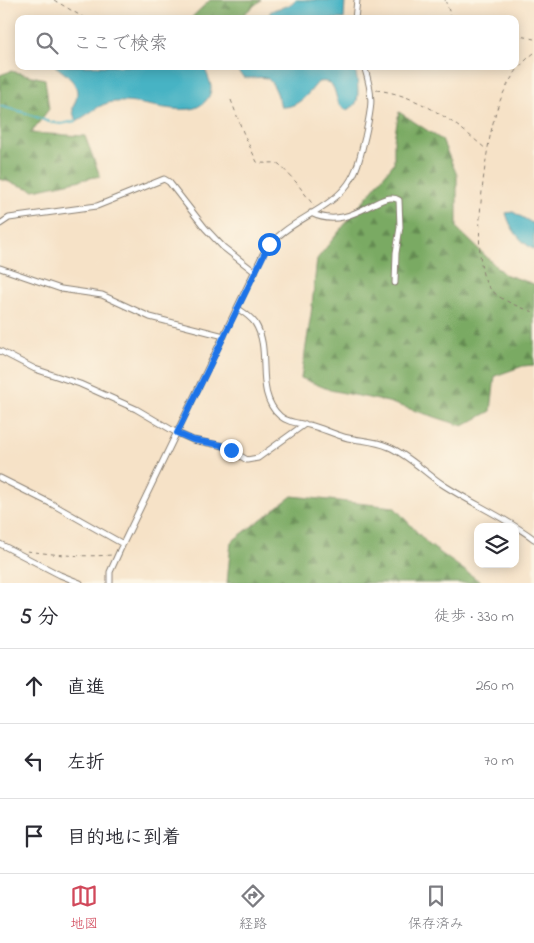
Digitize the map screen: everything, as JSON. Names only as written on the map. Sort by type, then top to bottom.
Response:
[{"type":"street","points":[[355,15],[357,0]]},
{"type":"street","points":[[110,583],[110,572],[118,554],[267,248],[274,238],[343,190],[354,173],[371,111],[371,89],[365,70]]},
{"type":"street","points":[[0,224],[9,218],[96,206],[164,179],[169,182],[205,228],[223,247],[255,272]]},
{"type":"street","points":[[311,213],[319,217],[338,219],[357,213],[385,199],[394,197],[399,200],[400,227],[396,253],[395,284]]},
{"type":"street","points":[[0,268],[61,290],[102,295],[150,316],[224,336]]},
{"type":"street","points":[[237,308],[254,322],[261,337],[266,387],[270,404],[284,419],[395,449],[445,486],[511,523],[534,539]]},
{"type":"street","points":[[0,350],[35,369],[80,384],[136,409],[193,440],[224,446],[241,458],[250,460],[258,458],[305,424]]},
{"type":"street","points":[[0,478],[52,504],[123,544]]},
{"type":"street","points":[[0,544],[60,575],[80,583]]},
{"type":"path","points":[[54,0],[79,15]]},
{"type":"path","points":[[445,0],[451,15]]},
{"type":"path","points":[[519,36],[534,40]]},
{"type":"path","points":[[519,67],[534,53]]},
{"type":"path","points":[[517,70],[504,92],[494,119],[488,150],[480,216],[479,248],[481,268],[488,286],[496,295],[534,312]]},
{"type":"path","points":[[371,89],[422,104],[460,126],[488,150]]},
{"type":"path","points":[[231,100],[257,162],[261,164],[275,162],[279,164],[317,209]]},
{"type":"path","points":[[26,551],[87,557],[118,554]]},
{"type":"green space","points":[[210,0],[261,0],[243,15],[194,15]]},
{"type":"green space","points":[[11,71],[45,79],[49,109],[31,133],[85,136],[100,176],[34,190],[0,179],[0,75]]},
{"type":"green space","points":[[399,112],[442,140],[457,175],[457,228],[504,274],[534,284],[534,365],[523,366],[495,376],[491,411],[463,426],[388,402],[330,390],[301,378],[317,259],[394,163],[394,139]]},
{"type":"green space","points":[[292,496],[394,507],[428,544],[482,583],[227,583],[231,542]]},
{"type":"water","points":[[295,0],[345,0],[344,15],[270,15],[270,12]]},
{"type":"water","points":[[60,70],[205,70],[211,92],[205,102],[191,109],[172,109],[114,102],[99,107],[76,121],[73,108],[77,90],[69,78]]},
{"type":"water","points":[[237,70],[355,70],[358,95],[354,106],[346,110],[341,107],[330,84],[318,82],[298,103],[281,107],[275,88],[267,78],[248,78]]},
{"type":"water","points":[[513,212],[534,224],[534,250],[520,238],[510,225],[506,213]]},
{"type":"waterway","points":[[0,106],[49,122],[61,124],[76,121]]},
{"type":"route","points":[[231,450],[221,445],[193,440],[177,433],[269,244]]}]
